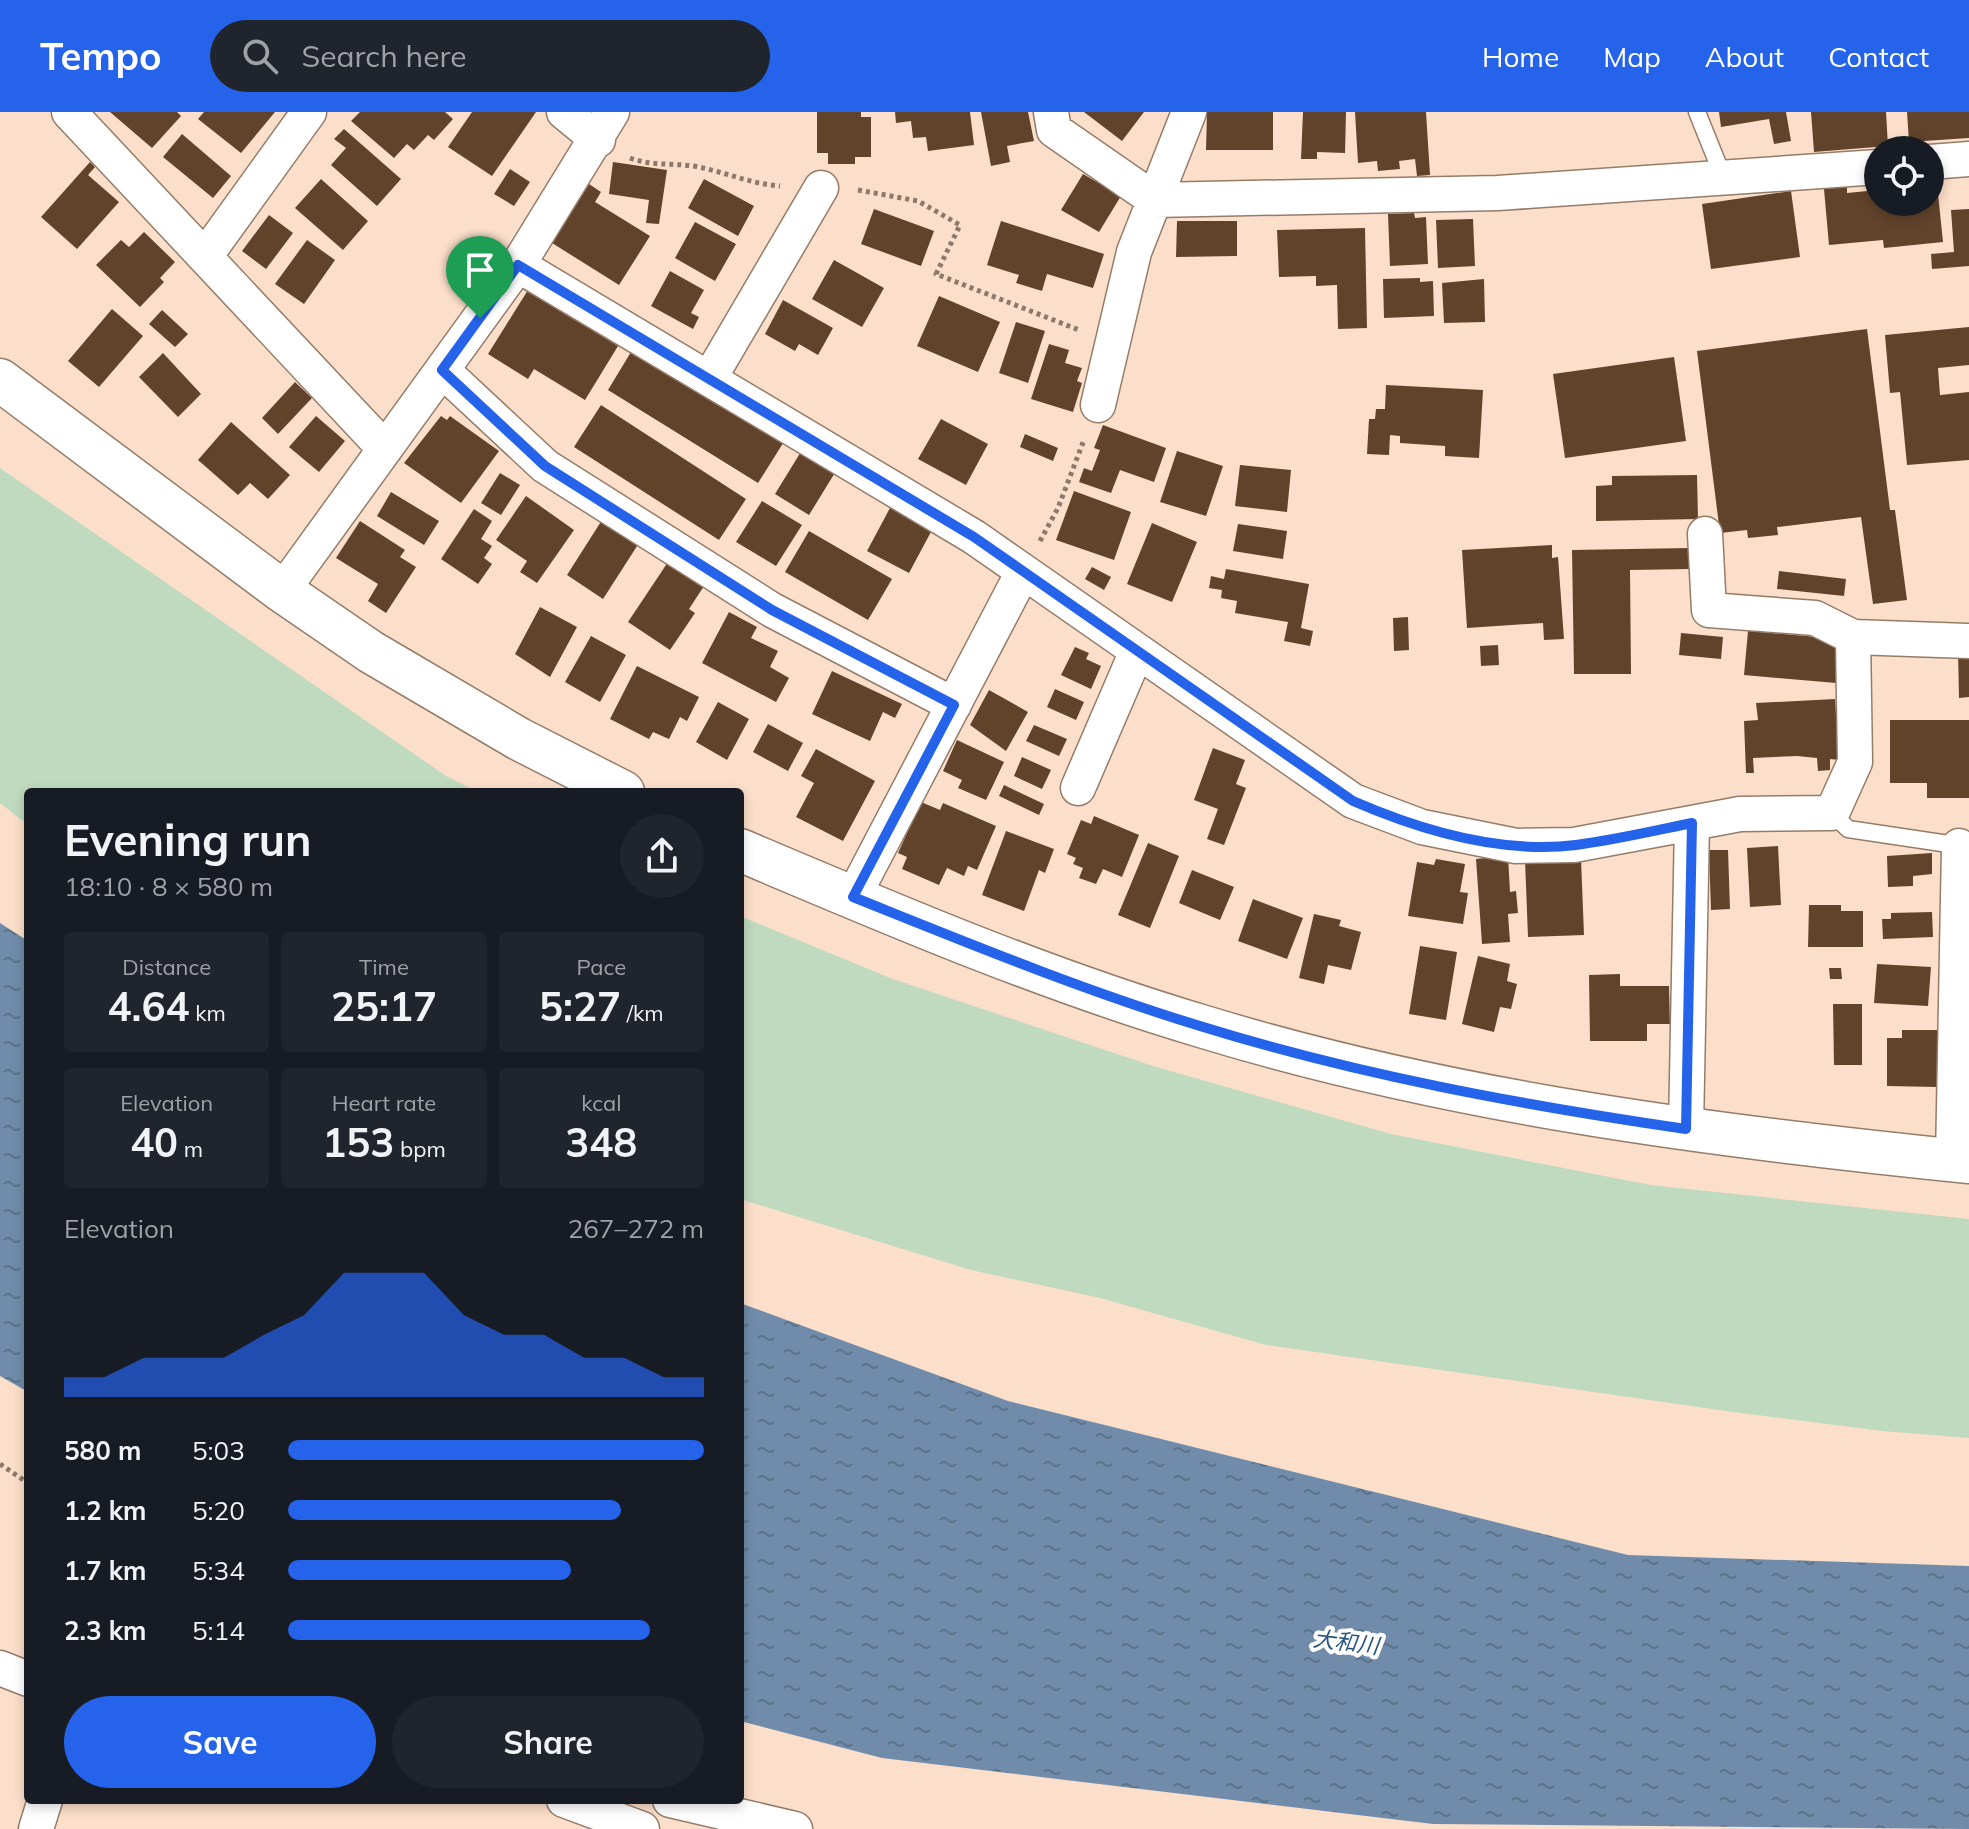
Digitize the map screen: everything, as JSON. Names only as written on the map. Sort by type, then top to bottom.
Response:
[{"type":"street","points":[[69,112],[385,449]]},
{"type":"street","points":[[206,255],[309,112]]},
{"type":"street","points":[[282,591],[518,265],[605,126],[564,112]]},
{"type":"street","points":[[1051,112],[1054,130],[1155,200],[1498,193],[1864,168]]},
{"type":"street","points":[[1098,405],[1134,252],[1189,112]]},
{"type":"street","points":[[1944,161],[1969,159]]},
{"type":"street","points":[[709,379],[821,188]]},
{"type":"street","points":[[518,265],[974,537],[1353,801],[1412,824],[1516,846],[1574,845],[1764,812],[1832,813],[1855,762],[1853,637]]},
{"type":"street","points":[[442,370],[545,466],[772,610],[954,705]]},
{"type":"street","points":[[0,380],[282,591],[371,652],[519,739],[615,788]]},
{"type":"street","points":[[1705,534],[1709,610],[1815,618],[1853,637],[1969,641]]},
{"type":"street","points":[[853,897],[1023,572]]},
{"type":"street","points":[[1078,788],[1137,651]]},
{"type":"street","points":[[1686,1129],[1692,823]]},
{"type":"street","points":[[744,852],[1048,976],[1201,1026],[1417,1083],[1801,1146],[1961,1161],[1964,847]]},
{"type":"street","points":[[0,1668],[24,1677]]},
{"type":"street","points":[[36,1829],[44,1804]]},
{"type":"street","points":[[575,1804],[642,1829]]},
{"type":"street","points":[[687,1804],[795,1829]]},
{"type":"lane","points":[[1697,112],[1724,179]]},
{"type":"lane","points":[[1832,813],[1848,829],[1964,847]]},
{"type":"path","points":[[605,126],[622,155],[647,164],[693,166],[761,185],[876,190],[918,201],[960,225],[936,274],[1113,343]]},
{"type":"path","points":[[1023,572],[1058,508],[1098,405]]},
{"type":"path","points":[[0,1464],[24,1480]]},
{"type":"green space","points":[[0,468],[446,776],[470,788],[24,788],[24,822],[0,803]]},
{"type":"green space","points":[[744,918],[890,978],[1153,1066],[1391,1134],[1650,1185],[1969,1219],[1969,1438],[1882,1431],[1733,1412],[1266,1345],[1100,1298],[971,1270],[744,1200]]},
{"type":"water","points":[[0,923],[24,938],[24,1390],[0,1376]]},
{"type":"water","name":"大和川","points":[[744,1304],[1008,1401],[1628,1555],[1969,1566],[1969,1829],[1433,1824],[882,1758],[744,1722]]},
{"type":"building","points":[[110,112],[177,112],[181,116],[152,148]]},
{"type":"building","points":[[204,112],[275,112],[241,153],[198,119]]},
{"type":"building","points":[[360,112],[445,112],[453,119],[434,140],[428,135],[414,150],[407,144],[394,158],[351,121]]},
{"type":"building","points":[[472,112],[536,112],[492,176],[448,147]]},
{"type":"building","points":[[817,112],[861,112],[861,117],[871,117],[871,157],[855,157],[855,164],[828,164],[828,153],[817,153]]},
{"type":"building","points":[[895,112],[970,112],[974,145],[928,151],[926,137],[913,138],[911,121],[896,123]]},
{"type":"building","points":[[981,112],[1028,112],[1034,141],[1007,146],[1010,162],[991,166]]},
{"type":"building","points":[[1084,112],[1144,112],[1122,141]]},
{"type":"building","points":[[1207,112],[1273,112],[1273,150],[1206,150]]},
{"type":"building","points":[[1303,112],[1346,112],[1345,153],[1317,152],[1317,159],[1301,159]]},
{"type":"building","points":[[1355,112],[1426,112],[1430,175],[1417,176],[1415,159],[1399,161],[1400,169],[1378,171],[1377,161],[1358,163]]},
{"type":"building","points":[[1719,112],[1786,112],[1791,141],[1774,144],[1769,119],[1721,127]]},
{"type":"building","points":[[1811,112],[1886,112],[1887,136],[1864,136],[1864,148],[1814,152]]},
{"type":"building","points":[[1907,112],[1969,112],[1969,138],[1944,140],[1944,136],[1909,136]]},
{"type":"building","points":[[344,129],[401,179],[377,206],[331,165],[346,148],[334,139]]},
{"type":"building","points":[[182,134],[231,176],[213,198],[163,157]]},
{"type":"building","points":[[90,162],[95,167],[88,175],[119,202],[77,249],[41,217]]},
{"type":"building","points":[[613,162],[667,170],[659,224],[646,223],[649,200],[609,194]]},
{"type":"building","points":[[510,169],[530,182],[514,206],[494,194]]},
{"type":"building","points":[[1083,174],[1121,196],[1099,232],[1061,210]]},
{"type":"building","points":[[321,179],[368,221],[343,250],[295,208]]},
{"type":"building","points":[[704,179],[754,206],[738,236],[688,208]]},
{"type":"building","points":[[589,184],[601,192],[595,202],[650,236],[619,285],[552,243]]},
{"type":"building","points":[[1847,187],[1847,193],[1864,191],[1864,216],[1940,216],[1943,242],[1884,248],[1883,240],[1829,245],[1824,189]]},
{"type":"building","points":[[1791,191],[1800,257],[1711,269],[1702,204]]},
{"type":"building","points":[[874,209],[934,231],[921,266],[861,244]]},
{"type":"building","points":[[1969,209],[1969,266],[1932,269],[1931,254],[1954,252],[1951,210]]},
{"type":"building","points":[[1414,213],[1415,218],[1426,217],[1428,264],[1390,266],[1388,214]]},
{"type":"building","points":[[269,215],[293,233],[266,269],[242,251]]},
{"type":"building","points":[[1473,219],[1475,266],[1438,268],[1436,220]]},
{"type":"building","points":[[1001,221],[1104,254],[1093,288],[1047,274],[1042,291],[1016,283],[1019,275],[987,265]]},
{"type":"building","points":[[1177,221],[1237,221],[1237,256],[1176,257]]},
{"type":"building","points":[[695,222],[736,244],[715,281],[675,258]]},
{"type":"building","points":[[1365,228],[1367,328],[1338,329],[1337,285],[1316,286],[1316,276],[1279,277],[1277,230]]},
{"type":"building","points":[[144,232],[175,262],[160,278],[164,282],[140,307],[96,265],[121,240],[129,247]]},
{"type":"building","points":[[307,240],[335,260],[304,304],[275,284]]},
{"type":"building","points":[[834,260],[884,288],[862,327],[812,299]]},
{"type":"building","points":[[670,271],[704,290],[691,313],[699,317],[693,329],[651,306]]},
{"type":"building","points":[[1420,278],[1420,282],[1433,281],[1434,316],[1384,318],[1383,279]]},
{"type":"building","points":[[1484,279],[1485,322],[1444,323],[1442,283]]},
{"type":"building","points":[[528,290],[618,346],[585,400],[534,369],[528,379],[488,354]]},
{"type":"building","points":[[939,296],[1000,322],[978,372],[917,346]]},
{"type":"building","points":[[783,300],[833,328],[818,355],[799,344],[795,351],[765,334]]},
{"type":"building","points":[[112,309],[143,336],[99,387],[68,361]]},
{"type":"building","points":[[162,310],[188,334],[175,347],[149,324]]},
{"type":"building","points":[[1016,322],[1045,331],[1028,383],[999,373]]},
{"type":"building","points":[[1969,327],[1969,365],[1938,368],[1940,395],[1969,392],[1969,460],[1907,465],[1900,392],[1890,393],[1885,335]]},
{"type":"building","points":[[1867,329],[1890,510],[1895,510],[1907,600],[1873,604],[1861,517],[1777,527],[1778,535],[1748,538],[1747,530],[1720,533],[1697,351]]},
{"type":"building","points":[[1049,344],[1069,350],[1065,363],[1082,368],[1077,381],[1082,383],[1073,412],[1031,399]]},
{"type":"building","points":[[634,347],[785,440],[758,483],[608,390]]},
{"type":"building","points":[[163,353],[201,394],[178,417],[139,377]]},
{"type":"building","points":[[1674,357],[1686,441],[1565,458],[1553,374]]},
{"type":"building","points":[[295,382],[312,398],[278,434],[262,418]]},
{"type":"building","points":[[1386,385],[1483,390],[1479,458],[1445,456],[1445,446],[1400,443],[1400,436],[1390,435],[1389,455],[1367,454],[1369,419],[1375,419],[1376,409],[1385,409]]},
{"type":"building","points":[[601,405],[746,499],[719,540],[574,447]]},
{"type":"building","points":[[316,416],[345,441],[319,472],[289,447]]},
{"type":"building","points":[[441,416],[447,420],[450,416],[499,451],[461,503],[404,463]]},
{"type":"building","points":[[941,419],[988,444],[966,485],[918,459]]},
{"type":"building","points":[[231,422],[290,475],[268,499],[250,483],[238,495],[198,460]]},
{"type":"building","points":[[1103,425],[1166,448],[1154,482],[1120,470],[1111,493],[1079,482],[1084,468],[1092,471],[1100,450],[1094,448]]},
{"type":"building","points":[[1025,434],[1058,448],[1053,461],[1020,447]]},
{"type":"building","points":[[802,450],[836,471],[809,515],[775,494]]},
{"type":"building","points":[[1177,451],[1223,466],[1206,516],[1160,502]]},
{"type":"building","points":[[1240,465],[1291,470],[1287,512],[1235,506]]},
{"type":"building","points":[[500,473],[520,485],[501,515],[481,503]]},
{"type":"building","points":[[1697,475],[1698,519],[1596,521],[1596,486],[1612,485],[1612,476]]},
{"type":"building","points":[[1074,491],[1131,512],[1114,560],[1056,540]]},
{"type":"building","points":[[391,492],[439,521],[424,545],[377,516]]},
{"type":"building","points":[[526,496],[574,530],[537,583],[520,572],[527,561],[496,540]]},
{"type":"building","points":[[762,501],[802,525],[776,566],[736,542]]},
{"type":"building","points":[[890,508],[932,530],[909,573],[867,551]]},
{"type":"building","points":[[474,509],[492,521],[481,539],[492,546],[484,558],[492,564],[478,584],[441,559]]},
{"type":"building","points":[[602,520],[639,543],[603,599],[567,575]]},
{"type":"building","points":[[360,521],[405,550],[400,557],[416,567],[386,613],[368,601],[378,584],[336,558]]},
{"type":"building","points":[[1152,523],[1197,542],[1172,602],[1127,584]]},
{"type":"building","points":[[1238,524],[1287,531],[1283,559],[1233,551]]},
{"type":"building","points":[[809,531],[892,579],[868,620],[785,572]]},
{"type":"building","points":[[1552,545],[1552,558],[1558,557],[1564,639],[1544,640],[1543,623],[1467,628],[1462,550]]},
{"type":"building","points":[[1690,548],[1690,569],[1630,570],[1631,674],[1574,674],[1572,550]]},
{"type":"building","points":[[668,562],[704,586],[689,609],[695,613],[670,650],[628,622]]},
{"type":"building","points":[[1092,567],[1111,577],[1104,590],[1085,579]]},
{"type":"building","points":[[1226,569],[1309,584],[1301,628],[1313,631],[1310,646],[1284,641],[1288,622],[1235,613],[1237,601],[1221,598],[1222,590],[1209,588],[1211,576],[1224,579]]},
{"type":"building","points":[[1779,571],[1846,579],[1844,596],[1777,589]]},
{"type":"building","points":[[540,607],[577,627],[550,677],[515,654]]},
{"type":"building","points":[[729,612],[757,627],[751,638],[778,651],[770,667],[789,678],[776,702],[702,663]]},
{"type":"building","points":[[1408,617],[1409,650],[1394,651],[1393,618]]},
{"type":"building","points":[[1748,631],[1840,639],[1836,683],[1744,675]]},
{"type":"building","points":[[1681,633],[1723,637],[1721,659],[1679,655]]},
{"type":"building","points":[[591,636],[626,655],[600,702],[565,682]]},
{"type":"building","points":[[1498,645],[1499,665],[1481,666],[1480,646]]},
{"type":"building","points":[[1075,647],[1089,653],[1086,659],[1101,666],[1091,689],[1061,675]]},
{"type":"building","points":[[1958,651],[1969,651],[1969,697],[1959,698]]},
{"type":"building","points":[[637,666],[699,697],[687,721],[680,717],[669,739],[653,732],[649,739],[610,719]]},
{"type":"building","points":[[832,671],[902,704],[895,718],[883,712],[870,741],[812,714]]},
{"type":"building","points":[[1055,689],[1084,702],[1076,720],[1047,707]]},
{"type":"building","points":[[989,690],[1028,712],[1006,751],[970,725]]},
{"type":"building","points":[[1835,699],[1839,760],[1830,759],[1830,770],[1818,771],[1817,758],[1797,756],[1753,758],[1754,773],[1746,773],[1744,721],[1758,720],[1756,703]]},
{"type":"building","points":[[718,702],[749,719],[727,760],[696,742]]},
{"type":"building","points":[[1890,720],[1969,720],[1969,798],[1927,798],[1927,783],[1890,783]]},
{"type":"building","points":[[768,724],[803,743],[788,771],[753,752]]},
{"type":"building","points":[[1034,725],[1067,739],[1059,756],[1026,741]]},
{"type":"building","points":[[957,740],[1004,762],[986,800],[958,788],[962,780],[943,771]]},
{"type":"building","points":[[1213,748],[1245,760],[1236,784],[1246,788],[1224,845],[1207,839],[1218,809],[1194,800]]},
{"type":"building","points":[[816,749],[875,781],[843,841],[796,817],[814,783],[801,776]]},
{"type":"building","points":[[1022,757],[1051,770],[1042,789],[1014,776]]},
{"type":"building","points":[[1004,785],[1044,804],[1039,815],[999,796]]},
{"type":"building","points":[[921,802],[940,810],[943,803],[996,826],[977,870],[968,866],[964,876],[947,868],[939,885],[902,869],[907,857],[898,853]]},
{"type":"building","points":[[1094,816],[1139,835],[1122,877],[1103,869],[1096,884],[1079,878],[1083,868],[1073,864],[1076,858],[1067,854],[1081,820],[1091,824]]},
{"type":"building","points":[[1006,831],[1054,849],[1045,873],[1039,870],[1024,911],[982,895]]},
{"type":"building","points":[[1148,843],[1179,856],[1150,928],[1118,915]]},
{"type":"building","points":[[1778,846],[1781,905],[1750,907],[1747,848]]},
{"type":"building","points":[[1709,850],[1728,850],[1730,909],[1711,910]]},
{"type":"building","points":[[1932,853],[1932,874],[1913,876],[1913,886],[1888,887],[1887,856]]},
{"type":"building","points":[[1508,856],[1510,892],[1516,891],[1518,913],[1508,914],[1510,942],[1482,944],[1476,859]]},
{"type":"building","points":[[1436,859],[1465,864],[1460,892],[1468,893],[1463,924],[1408,916],[1417,862],[1434,865]]},
{"type":"building","points":[[1581,859],[1584,935],[1528,937],[1525,860]]},
{"type":"building","points":[[1192,870],[1234,887],[1220,920],[1179,903]]},
{"type":"building","points":[[1253,899],[1303,918],[1287,959],[1238,941]]},
{"type":"building","points":[[1809,905],[1841,905],[1841,911],[1863,911],[1863,947],[1808,947]]},
{"type":"building","points":[[1932,912],[1933,937],[1883,939],[1882,919],[1891,919],[1891,913]]},
{"type":"building","points":[[1314,914],[1341,920],[1339,926],[1361,932],[1351,970],[1328,965],[1324,984],[1299,978]]},
{"type":"building","points":[[1420,946],[1457,952],[1446,1020],[1409,1014]]},
{"type":"building","points":[[1478,956],[1510,964],[1507,981],[1517,984],[1511,1009],[1500,1007],[1494,1032],[1462,1024]]},
{"type":"building","points":[[1877,964],[1931,967],[1928,1006],[1874,1003]]},
{"type":"building","points":[[1829,968],[1841,968],[1842,979],[1830,979]]},
{"type":"building","points":[[1620,974],[1620,986],[1669,986],[1670,1024],[1647,1024],[1647,1041],[1590,1041],[1589,975]]},
{"type":"building","points":[[1833,1004],[1862,1004],[1862,1065],[1834,1065]]},
{"type":"building","points":[[1902,1030],[1937,1030],[1937,1087],[1887,1086],[1887,1038],[1902,1038]]},
{"type":"route","points":[[518,265],[974,537],[1353,801],[1391,817],[1465,837],[1516,846],[1574,845],[1692,823],[1686,1129],[1417,1083],[1201,1026],[1048,976],[853,897],[954,705],[772,610],[545,466],[442,370],[480,318],[518,265]]}]
